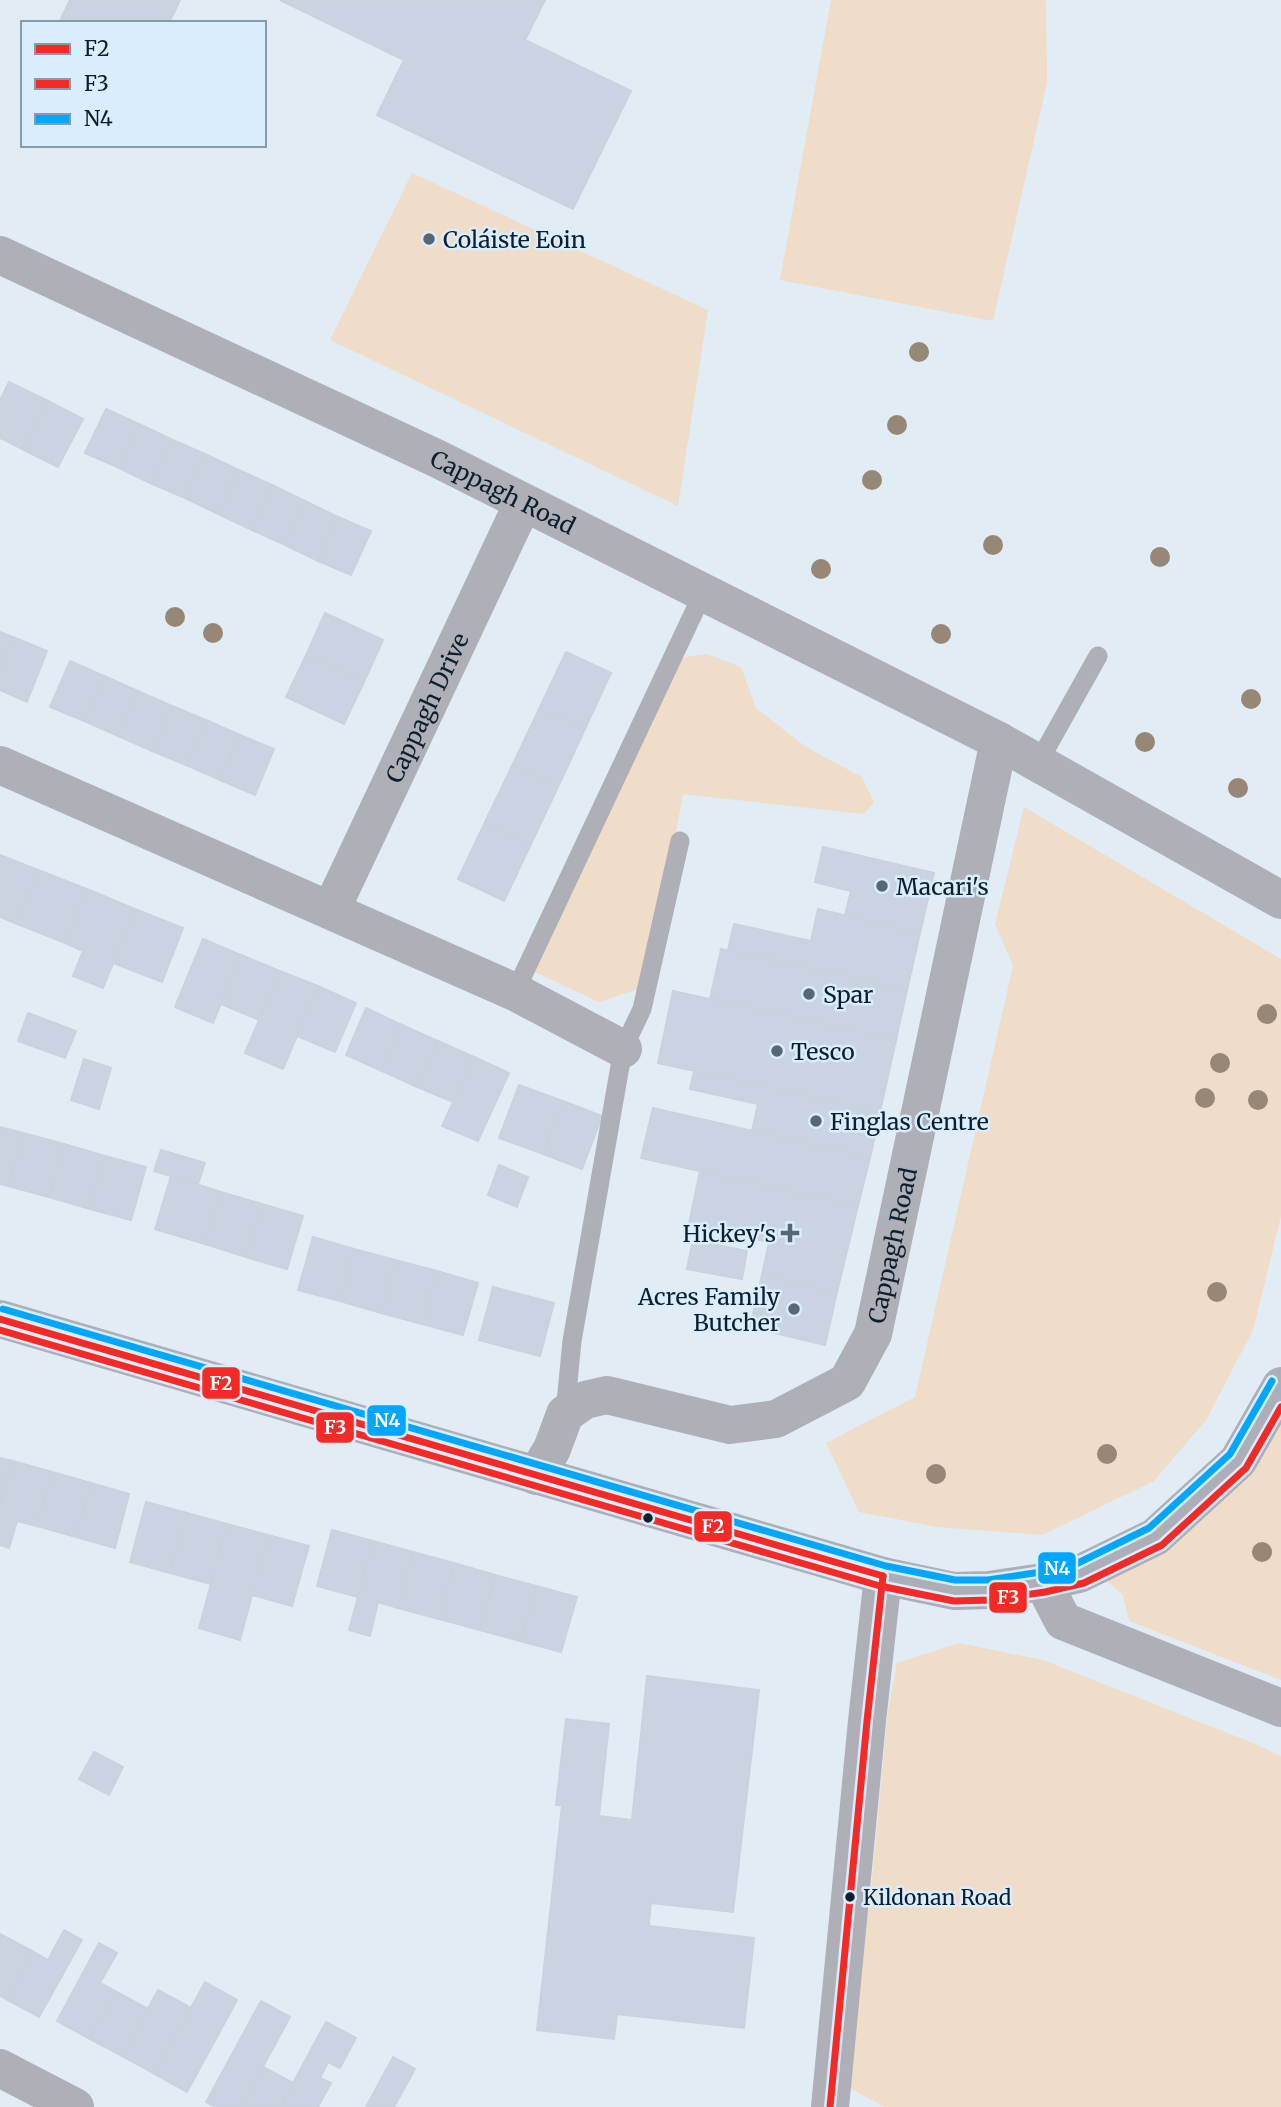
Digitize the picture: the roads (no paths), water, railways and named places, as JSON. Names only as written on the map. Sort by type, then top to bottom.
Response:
[{"type":"main road","points":[[0,1319],[883,1576],[954,1591],[989,1590],[1079,1574],[1155,1537],[1238,1461],[1281,1386]]},
{"type":"street","name":"Cappagh Road","points":[[0,255],[438,459],[999,741],[1281,900]]},
{"type":"street","name":"Cappagh Drive","points":[[331,910],[523,503]]},
{"type":"street","name":"Cappagh Road","points":[[565,1414],[585,1400],[607,1395],[730,1425],[776,1419],[847,1382],[873,1334],[999,741]]},
{"type":"street","points":[[0,765],[515,992],[623,1049]]},
{"type":"street","points":[[536,1476],[552,1449],[565,1414]]},
{"type":"street","points":[[830,2107],[883,1576]]},
{"type":"street","points":[[1043,1582],[1063,1621],[1281,1708]]},
{"type":"street","points":[[0,2068],[75,2107]]},
{"type":"lane","points":[[515,992],[703,593]]},
{"type":"lane","points":[[1038,763],[1098,656]]},
{"type":"lane","points":[[565,1414],[572,1341],[623,1049],[642,1009],[680,841]]},
{"type":"place","name":"Coláiste Eoin","points":[[429,239]]},
{"type":"place","name":"Macari's","points":[[882,886]]},
{"type":"place","name":"Spar","points":[[809,994]]},
{"type":"place","name":"Tesco","points":[[777,1051]]},
{"type":"place","name":"Finglas Centre","points":[[816,1121]]},
{"type":"place","name":"Hickey's","points":[[790,1233]]},
{"type":"place","name":"Acres Family Butcher","points":[[794,1309]]},
{"type":"place","name":"Kildonan Road","points":[[850,1897]]}]
